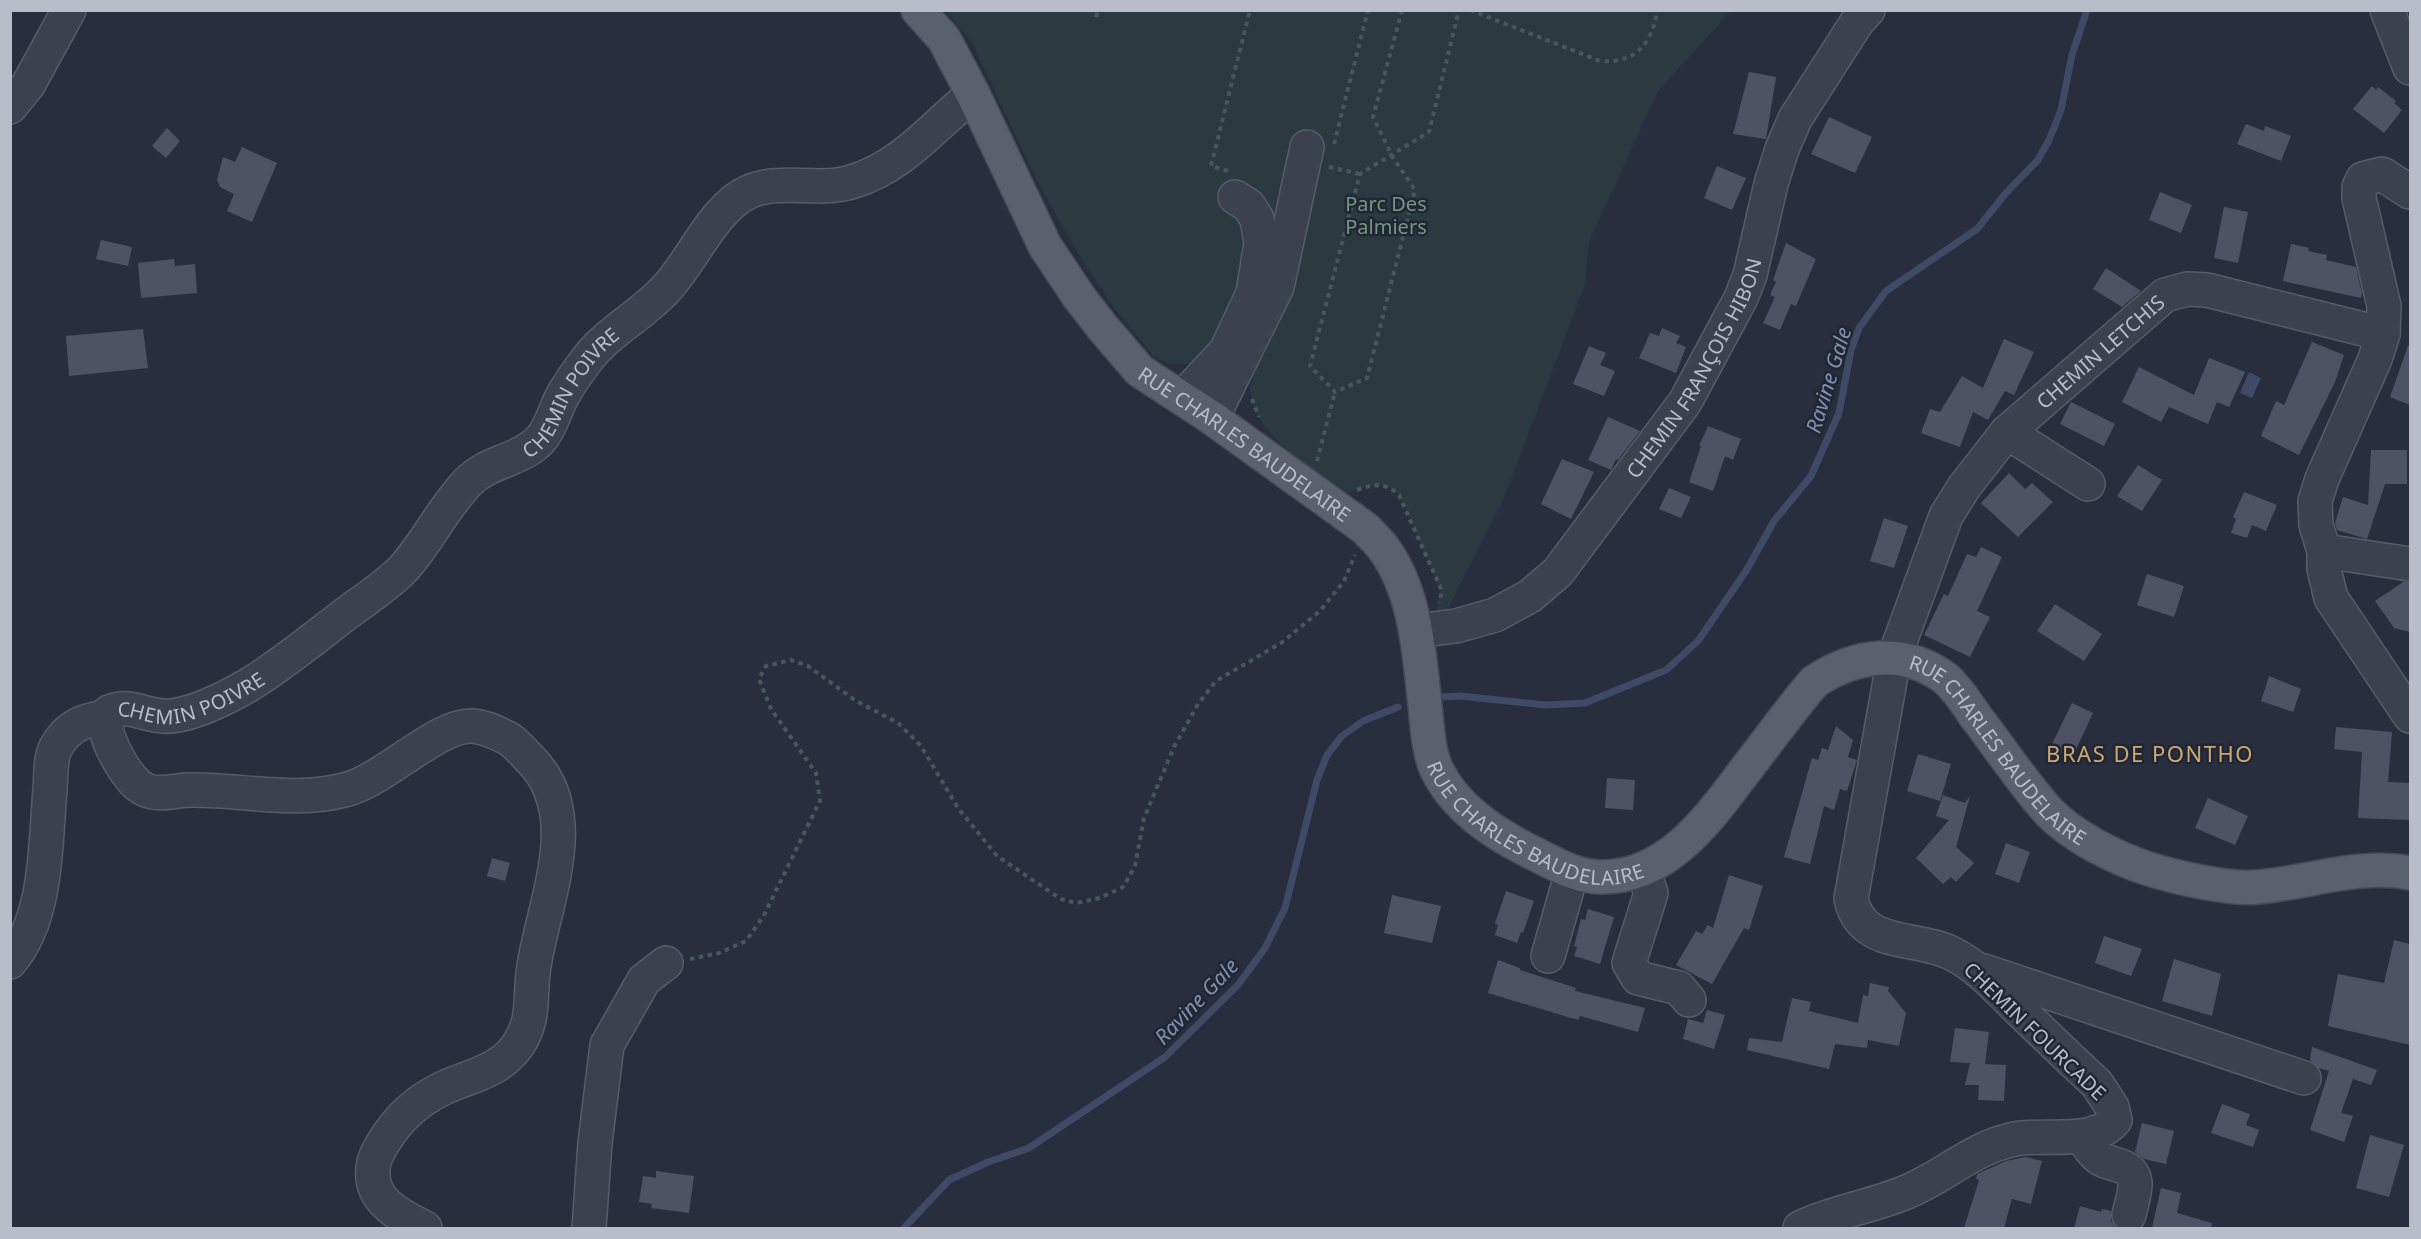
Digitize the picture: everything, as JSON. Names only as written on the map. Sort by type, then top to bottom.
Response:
[{"type":"main road","name":"RUE CHARLES BAUDELAIRE","points":[[918,10],[944,39],[1046,246],[1079,297],[1140,371],[1212,418],[1366,529],[1384,550],[1402,583],[1416,631],[1429,740],[1436,768],[1463,807],[1505,839],[1572,872],[1599,878],[1628,875],[1643,870],[1658,862],[1687,840],[1714,812],[1814,682],[1834,668],[1860,660],[1894,658],[1921,664],[1946,679],[2050,812],[2087,841],[2145,867],[2202,882],[2255,888],[2361,871],[2410,873]]},
{"type":"street","points":[[10,107],[27,85],[69,10]]},
{"type":"street","name":"CHEMIN FRANÇOIS HIBON","points":[[1416,631],[1456,627],[1495,615],[1530,596],[1558,572],[1686,402],[1741,298],[1750,275],[1773,175],[1795,119],[1857,22],[1868,10]]},
{"type":"street","points":[[2387,10],[2410,68]]},
{"type":"street","name":"CHEMIN POIVRE","points":[[425,1228],[396,1212],[374,1189],[372,1170],[376,1153],[394,1127],[418,1103],[450,1085],[479,1076],[500,1064],[517,1047],[528,1026],[532,1006],[533,969],[555,872],[559,842],[555,805],[540,768],[511,740],[474,726],[447,732],[375,778],[349,789],[316,795],[282,796],[189,790],[155,793],[133,782],[123,768],[107,732],[106,717],[109,712],[124,707],[165,717],[181,715],[246,686],[289,657],[402,570],[459,493],[478,473],[521,454],[541,439],[563,395],[586,360],[612,333],[663,292],[683,269],[719,217],[733,202],[749,191],[769,185],[832,187],[874,174],[912,150],[942,120],[973,94]]},
{"type":"street","points":[[1212,418],[1276,287],[1307,147]]},
{"type":"street","points":[[2410,192],[2382,174],[2363,179],[2359,187],[2359,198],[2384,306],[2383,334],[2375,359],[2322,479],[2315,501],[2316,525],[2324,551],[2324,569],[2331,598],[2410,716]]},
{"type":"street","points":[[1182,398],[1226,351],[1253,293],[1262,243],[1259,227],[1249,206],[1235,197]]},
{"type":"street","name":"CHEMIN LETCHIS","points":[[1894,658],[1946,516],[1964,487],[2007,432],[2165,295],[2187,289],[2207,290],[2383,334]]},
{"type":"street","points":[[2007,432],[2088,484]]},
{"type":"street","points":[[2324,551],[2410,564]]},
{"type":"street","name":"CHEMIN FOURCADE","points":[[1800,1228],[1823,1218],[1904,1193],[1970,1155],[2007,1140],[2029,1136],[2083,1136],[2104,1129],[2115,1120],[2112,1107],[2104,1095],[1976,969],[1953,954],[1915,941],[1877,934],[1860,922],[1854,912],[1851,899],[1894,658]]},
{"type":"street","points":[[10,962],[17,955],[33,918],[41,887],[54,751],[67,731],[86,720],[106,717]]},
{"type":"street","points":[[1643,870],[1651,893],[1629,963],[1638,978],[1678,988],[1689,1000]]},
{"type":"street","points":[[1548,956],[1572,872]]},
{"type":"street","points":[[589,1228],[595,1143],[607,1045],[644,980],[666,963]]},
{"type":"street","points":[[1976,969],[2304,1078]]},
{"type":"street","points":[[2083,1136],[2090,1150],[2102,1160],[2125,1167],[2132,1174],[2136,1183],[2129,1215]]},
{"type":"path","points":[[1096,17],[1098,10]]},
{"type":"path","points":[[1335,392],[1367,378],[1415,190],[1392,156],[1373,117],[1402,10]]},
{"type":"path","points":[[1335,392],[1310,366],[1360,174],[1429,132],[1459,10]]},
{"type":"path","points":[[1470,10],[1600,61],[1615,63],[1632,56],[1648,42],[1655,26],[1657,10]]},
{"type":"path","points":[[1314,471],[1335,392]]},
{"type":"path","points":[[666,963],[719,953],[746,941],[763,917],[820,801],[816,773],[771,709],[759,679],[766,666],[791,660],[808,666],[856,701],[898,723],[921,746],[958,808],[997,855],[1061,900],[1076,903],[1100,898],[1123,888],[1135,866],[1144,818],[1174,747],[1198,704],[1216,681],[1281,643],[1320,611],[1344,581],[1366,529]]},
{"type":"green space","name":"Parc Des Palmiers","points":[[946,11],[1731,11],[1658,91],[1589,242],[1585,284],[1502,503],[1446,613],[1437,609],[1441,591],[1399,495],[1380,485],[1348,493],[1287,450],[1262,422],[1253,406],[1250,390],[1255,372],[1211,350],[1190,364],[1167,364],[1153,355],[1114,308],[1073,245],[1037,181],[972,43]]},
{"type":"water","points":[[2249,372],[2261,378],[2252,398],[2240,393]]},
{"type":"building","points":[[1749,72],[1776,77],[1766,139],[1733,134]]},
{"type":"building","points":[[2372,86],[2376,90],[2378,87],[2396,101],[2394,103],[2402,110],[2384,133],[2353,109]]},
{"type":"building","points":[[1829,117],[1872,137],[1855,173],[1811,154]]},
{"type":"building","points":[[2246,124],[2264,131],[2265,126],[2291,136],[2281,161],[2237,144]]},
{"type":"building","points":[[167,128],[180,141],[166,158],[152,146]]},
{"type":"building","points":[[242,147],[277,163],[252,222],[227,211],[234,194],[220,187],[217,180],[223,157],[235,162]]},
{"type":"building","points":[[1717,166],[1746,178],[1732,210],[1704,198]]},
{"type":"building","points":[[2160,192],[2192,205],[2181,233],[2149,220]]},
{"type":"building","points":[[2224,207],[2248,212],[2238,263],[2214,258]]},
{"type":"building","points":[[101,240],[132,247],[128,266],[96,259]]},
{"type":"building","points":[[1786,243],[1816,259],[1796,306],[1791,304],[1780,330],[1763,323],[1775,297],[1770,295],[1776,282],[1773,280]]},
{"type":"building","points":[[2291,244],[2327,255],[2326,260],[2356,267],[2361,298],[2283,281]]},
{"type":"building","points":[[174,259],[175,266],[195,264],[197,293],[141,298],[138,263]]},
{"type":"building","points":[[2106,268],[2141,291],[2122,307],[2093,289]]},
{"type":"building","points":[[1662,328],[1680,336],[1676,343],[1686,347],[1676,373],[1639,358],[1650,333],[1659,336]]},
{"type":"building","points":[[143,329],[148,368],[69,376],[66,336]]},
{"type":"building","points":[[2004,339],[2034,352],[2014,395],[2005,391],[1988,420],[1973,412],[1960,447],[1921,433],[1930,409],[1940,412],[1962,376],[1983,388]]},
{"type":"building","points":[[2312,342],[2344,355],[2335,382],[2299,455],[2261,436],[2276,401],[2284,405]]},
{"type":"building","points":[[1589,346],[1606,353],[1600,365],[1615,371],[1604,396],[1573,384]]},
{"type":"building","points":[[2408,346],[2410,346],[2410,405],[2390,397]]},
{"type":"building","points":[[2209,358],[2245,372],[2229,407],[2217,402],[2208,424],[2169,407],[2161,422],[2122,402],[2139,367],[2194,395]]},
{"type":"building","points":[[2071,402],[2115,424],[2104,446],[2060,424]]},
{"type":"building","points":[[1608,417],[1640,431],[1618,460],[1616,459],[1611,470],[1588,460]]},
{"type":"building","points":[[1708,426],[1741,439],[1733,460],[1725,456],[1713,491],[1689,482],[1701,446],[1699,446]]},
{"type":"building","points":[[2371,450],[2407,450],[2407,484],[2385,484],[2367,539],[2337,530],[2335,523],[2343,497],[2368,505]]},
{"type":"building","points":[[1562,459],[1594,472],[1571,519],[1541,504]]},
{"type":"building","points":[[2138,465],[2162,480],[2142,511],[2117,496]]},
{"type":"building","points":[[2009,473],[2025,489],[2032,483],[2053,502],[2018,537],[1981,503]]},
{"type":"building","points":[[1669,488],[1691,497],[1681,518],[1659,509]]},
{"type":"building","points":[[2244,492],[2277,505],[2266,531],[2252,525],[2247,538],[2231,533],[2236,519],[2233,517]]},
{"type":"building","points":[[1884,518],[1908,526],[1894,568],[1870,561]]},
{"type":"building","points":[[1981,547],[2002,557],[1977,611],[1990,617],[1970,657],[1924,635],[1944,594],[1948,596],[1967,554],[1976,557]]},
{"type":"building","points":[[2147,574],[2184,586],[2174,617],[2137,605]]},
{"type":"building","points":[[2403,582],[2410,582],[2410,632],[2394,628],[2375,601]]},
{"type":"building","points":[[2055,604],[2102,634],[2084,661],[2037,631]]},
{"type":"building","points":[[2269,676],[2301,689],[2293,712],[2261,701]]},
{"type":"building","points":[[2072,703],[2093,713],[2072,758],[2050,748]]},
{"type":"building","points":[[1836,726],[1853,740],[1848,757],[1857,760],[1847,791],[1840,789],[1834,810],[1824,806],[1810,864],[1784,857],[1812,758],[1818,760],[1822,748],[1828,750]]},
{"type":"building","points":[[2336,727],[2392,732],[2388,782],[2410,783],[2410,820],[2358,818],[2362,752],[2334,749]]},
{"type":"building","points":[[1918,754],[1951,764],[1940,801],[1907,791]]},
{"type":"building","points":[[1607,778],[1635,780],[1633,810],[1605,808]]},
{"type":"building","points":[[1943,795],[1965,803],[1970,796],[1956,847],[1974,863],[1956,882],[1951,877],[1943,884],[1916,858],[1949,820],[1936,816]]},
{"type":"building","points":[[2208,798],[2248,816],[2235,845],[2195,828]]},
{"type":"building","points":[[2006,843],[2030,852],[2019,883],[1995,874]]},
{"type":"building","points":[[492,858],[510,863],[505,881],[487,876]]},
{"type":"building","points":[[1729,875],[1763,886],[1749,930],[1744,928],[1712,984],[1676,965],[1696,931],[1702,934],[1708,925],[1713,928]]},
{"type":"building","points":[[1506,891],[1534,901],[1523,933],[1521,932],[1517,943],[1495,935],[1498,925],[1495,923]]},
{"type":"building","points":[[1392,895],[1441,906],[1432,943],[1384,933]]},
{"type":"building","points":[[1588,909],[1614,917],[1600,964],[1574,956],[1577,947],[1574,946],[1581,919],[1585,920]]},
{"type":"building","points":[[2104,936],[2142,949],[2131,976],[2095,963]]},
{"type":"building","points":[[2394,940],[2410,944],[2410,1045],[2328,1026],[2338,974],[2384,983]]},
{"type":"building","points":[[2174,959],[2221,974],[2212,1016],[2162,1001]]},
{"type":"building","points":[[1498,960],[1520,968],[1520,970],[1576,988],[1575,991],[1645,1008],[1638,1032],[1580,1016],[1578,1020],[1488,993]]},
{"type":"building","points":[[1870,983],[1889,987],[1888,991],[1906,1013],[1899,1046],[1868,1040],[1867,1048],[1835,1044],[1829,1069],[1747,1050],[1749,1038],[1782,1042],[1792,998],[1811,1002],[1809,1011],[1858,1023],[1863,995],[1868,996]]},
{"type":"building","points":[[1707,1010],[1725,1015],[1714,1049],[1683,1039],[1688,1019],[1703,1023]]},
{"type":"building","points":[[1955,1028],[1989,1032],[1985,1064],[2006,1065],[2004,1101],[1978,1100],[1979,1085],[1965,1085],[1970,1063],[1950,1062]]},
{"type":"building","points":[[2312,1047],[2377,1070],[2371,1085],[2353,1079],[2341,1113],[2353,1116],[2344,1142],[2310,1130],[2329,1071],[2319,1068],[2310,1060]]},
{"type":"building","points":[[2222,1104],[2250,1114],[2246,1125],[2259,1130],[2253,1147],[2211,1133]]},
{"type":"building","points":[[2142,1123],[2174,1131],[2166,1164],[2144,1159],[2135,1152]]},
{"type":"building","points":[[2370,1135],[2404,1145],[2389,1197],[2356,1188]]},
{"type":"building","points":[[2025,1157],[2042,1161],[2031,1204],[2012,1199],[2004,1228],[1964,1228],[1979,1180],[1976,1179],[1977,1174],[2006,1161]]},
{"type":"building","points":[[656,1171],[694,1176],[689,1213],[651,1208],[652,1204],[639,1202],[643,1176],[656,1178]]},
{"type":"building","points":[[2161,1188],[2181,1193],[2177,1213],[2212,1223],[2211,1228],[2152,1228]]},
{"type":"building","points":[[2080,1206],[2101,1212],[2102,1209],[2111,1211],[2111,1221],[2116,1228],[2074,1228]]},
{"type":"waterway","name":"Ravine Gale","points":[[1441,697],[1460,696],[1546,705],[1585,703],[1666,670],[1698,641],[1746,571],[1774,521],[1811,476],[1839,413],[1851,350],[1859,328],[1886,291],[1977,229],[2006,193],[2038,160],[2061,110],[2072,55],[2087,10]]},
{"type":"waterway","name":"Ravine Gale","points":[[904,1228],[949,1180],[988,1162],[1029,1148],[1165,1057],[1238,985],[1265,948],[1285,908],[1317,780],[1327,755],[1342,736],[1363,721],[1398,707]]},
{"type":"district","name":"BRAS DE PONTHO","points":[[2150,753]]}]
